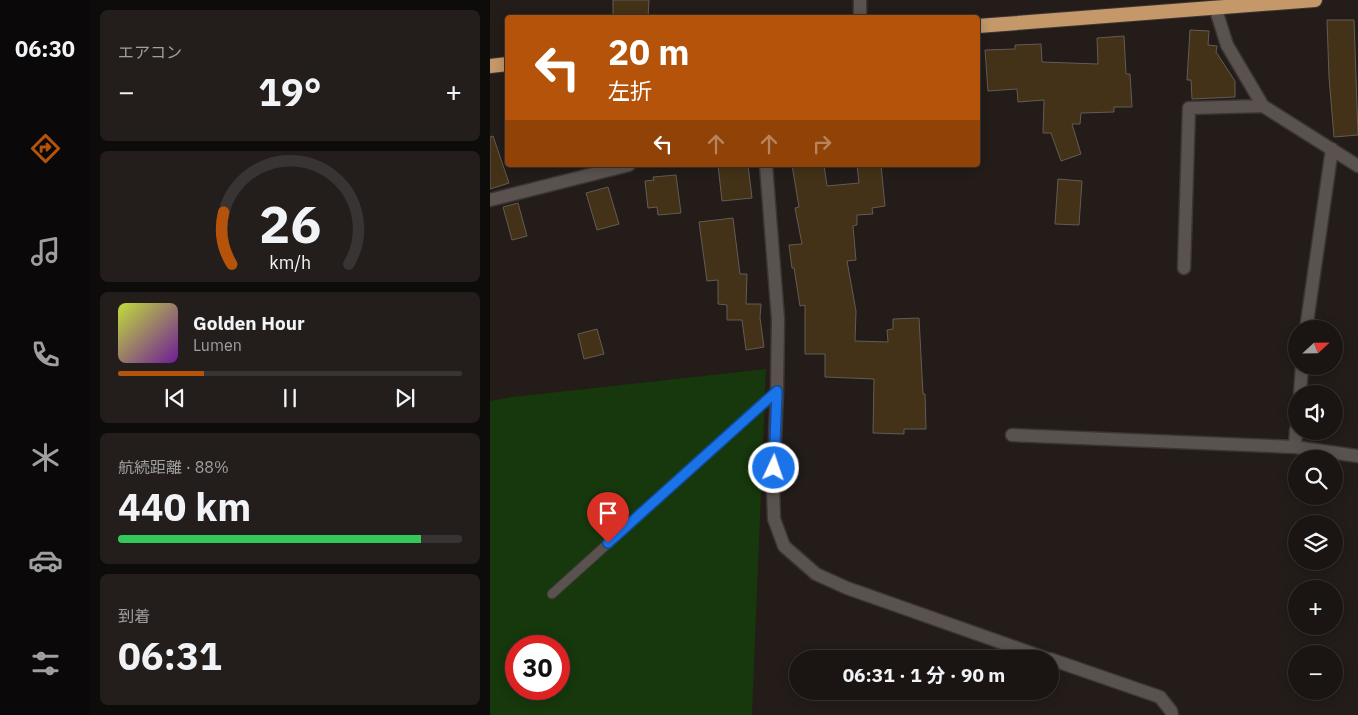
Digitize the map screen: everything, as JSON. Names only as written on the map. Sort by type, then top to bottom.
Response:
[{"type":"highway","points":[[980,26],[1315,0]]},
{"type":"highway","points":[[490,66],[505,64]]},
{"type":"street","points":[[860,0],[860,15]]},
{"type":"street","points":[[1215,7],[1227,45],[1263,106],[1358,166]]},
{"type":"street","points":[[1184,268],[1189,108],[1263,106]]},
{"type":"street","points":[[1307,320],[1332,149]]},
{"type":"street","points":[[490,200],[621,167]]},
{"type":"street","points":[[766,167],[778,319],[773,487],[774,519],[784,546],[816,574],[847,588],[1023,650]]},
{"type":"street","points":[[1012,435],[1295,447],[1358,456]]},
{"type":"street","points":[[1295,440],[1295,447]]},
{"type":"street","points":[[1059,663],[1160,698],[1172,715]]},
{"type":"lane","points":[[552,594],[777,391]]},
{"type":"green space","points":[[766,369],[752,715],[490,715],[490,401]]},
{"type":"building","points":[[613,0],[649,0],[648,15],[613,15]]},
{"type":"building","points":[[1327,20],[1354,20],[1358,135],[1334,137]]},
{"type":"building","points":[[1190,30],[1209,31],[1208,45],[1217,46],[1216,52],[1235,81],[1235,97],[1192,99],[1191,80],[1187,80]]},
{"type":"building","points":[[1124,36],[1126,74],[1130,74],[1132,107],[1114,107],[1114,112],[1081,113],[1080,124],[1072,124],[1081,154],[1061,161],[1051,133],[1043,133],[1044,100],[1018,102],[1017,89],[988,91],[985,50],[1015,49],[1015,45],[1041,44],[1042,62],[1098,64],[1097,38]]},
{"type":"building","points":[[493,136],[509,183],[490,189],[490,137]]},
{"type":"building","points":[[718,167],[748,167],[752,198],[722,201]]},
{"type":"building","points":[[792,167],[824,167],[827,186],[859,183],[857,167],[881,167],[885,206],[872,208],[873,214],[857,215],[857,225],[853,226],[856,260],[847,261],[856,311],[855,341],[888,342],[887,330],[893,329],[893,319],[919,318],[926,429],[904,429],[904,434],[873,433],[874,379],[825,377],[825,354],[805,354],[805,305],[800,306],[789,245],[802,244],[795,208],[799,207]]},
{"type":"building","points":[[676,175],[681,213],[658,215],[657,207],[648,208],[645,181],[654,180],[653,177]]},
{"type":"building","points":[[1058,179],[1082,181],[1079,225],[1055,224]]},
{"type":"building","points":[[608,187],[619,224],[597,230],[586,193]]},
{"type":"building","points":[[518,203],[527,236],[512,240],[503,207]]},
{"type":"building","points":[[733,218],[740,274],[747,274],[746,304],[761,304],[760,318],[764,347],[746,350],[742,320],[727,320],[727,305],[718,304],[718,280],[707,281],[699,222]]},
{"type":"building","points":[[597,329],[604,354],[584,359],[578,334]]},
{"type":"route","points":[[608,543],[777,391],[774,468]]}]
